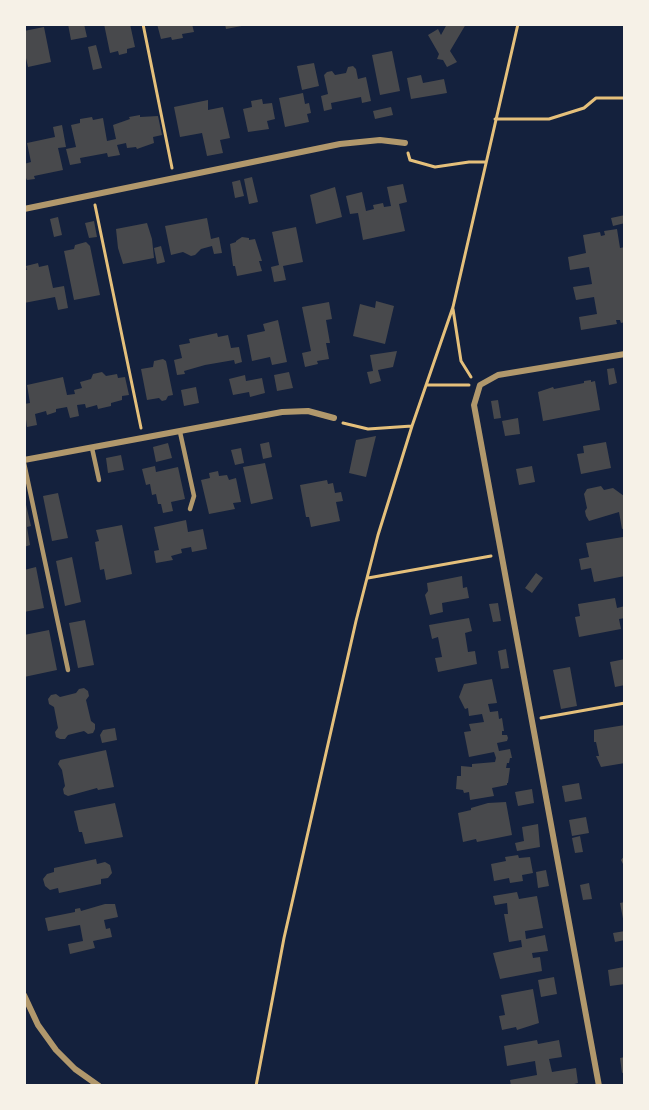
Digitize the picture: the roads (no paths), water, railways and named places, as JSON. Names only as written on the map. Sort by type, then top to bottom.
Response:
[{"type":"street","points":[[24,209],[340,144],[380,140],[405,144]]},
{"type":"street","points":[[599,1086],[474,405],[480,385],[498,375],[625,354]]},
{"type":"street","points":[[24,462],[282,412],[308,411],[334,418]]},
{"type":"street","points":[[24,995],[38,1025],[56,1050],[75,1069],[99,1086]]},
{"type":"lane","points":[[180,432],[194,496],[190,509]]},
{"type":"lane","points":[[92,448],[99,480]]},
{"type":"lane","points":[[24,462],[68,670]]}]
